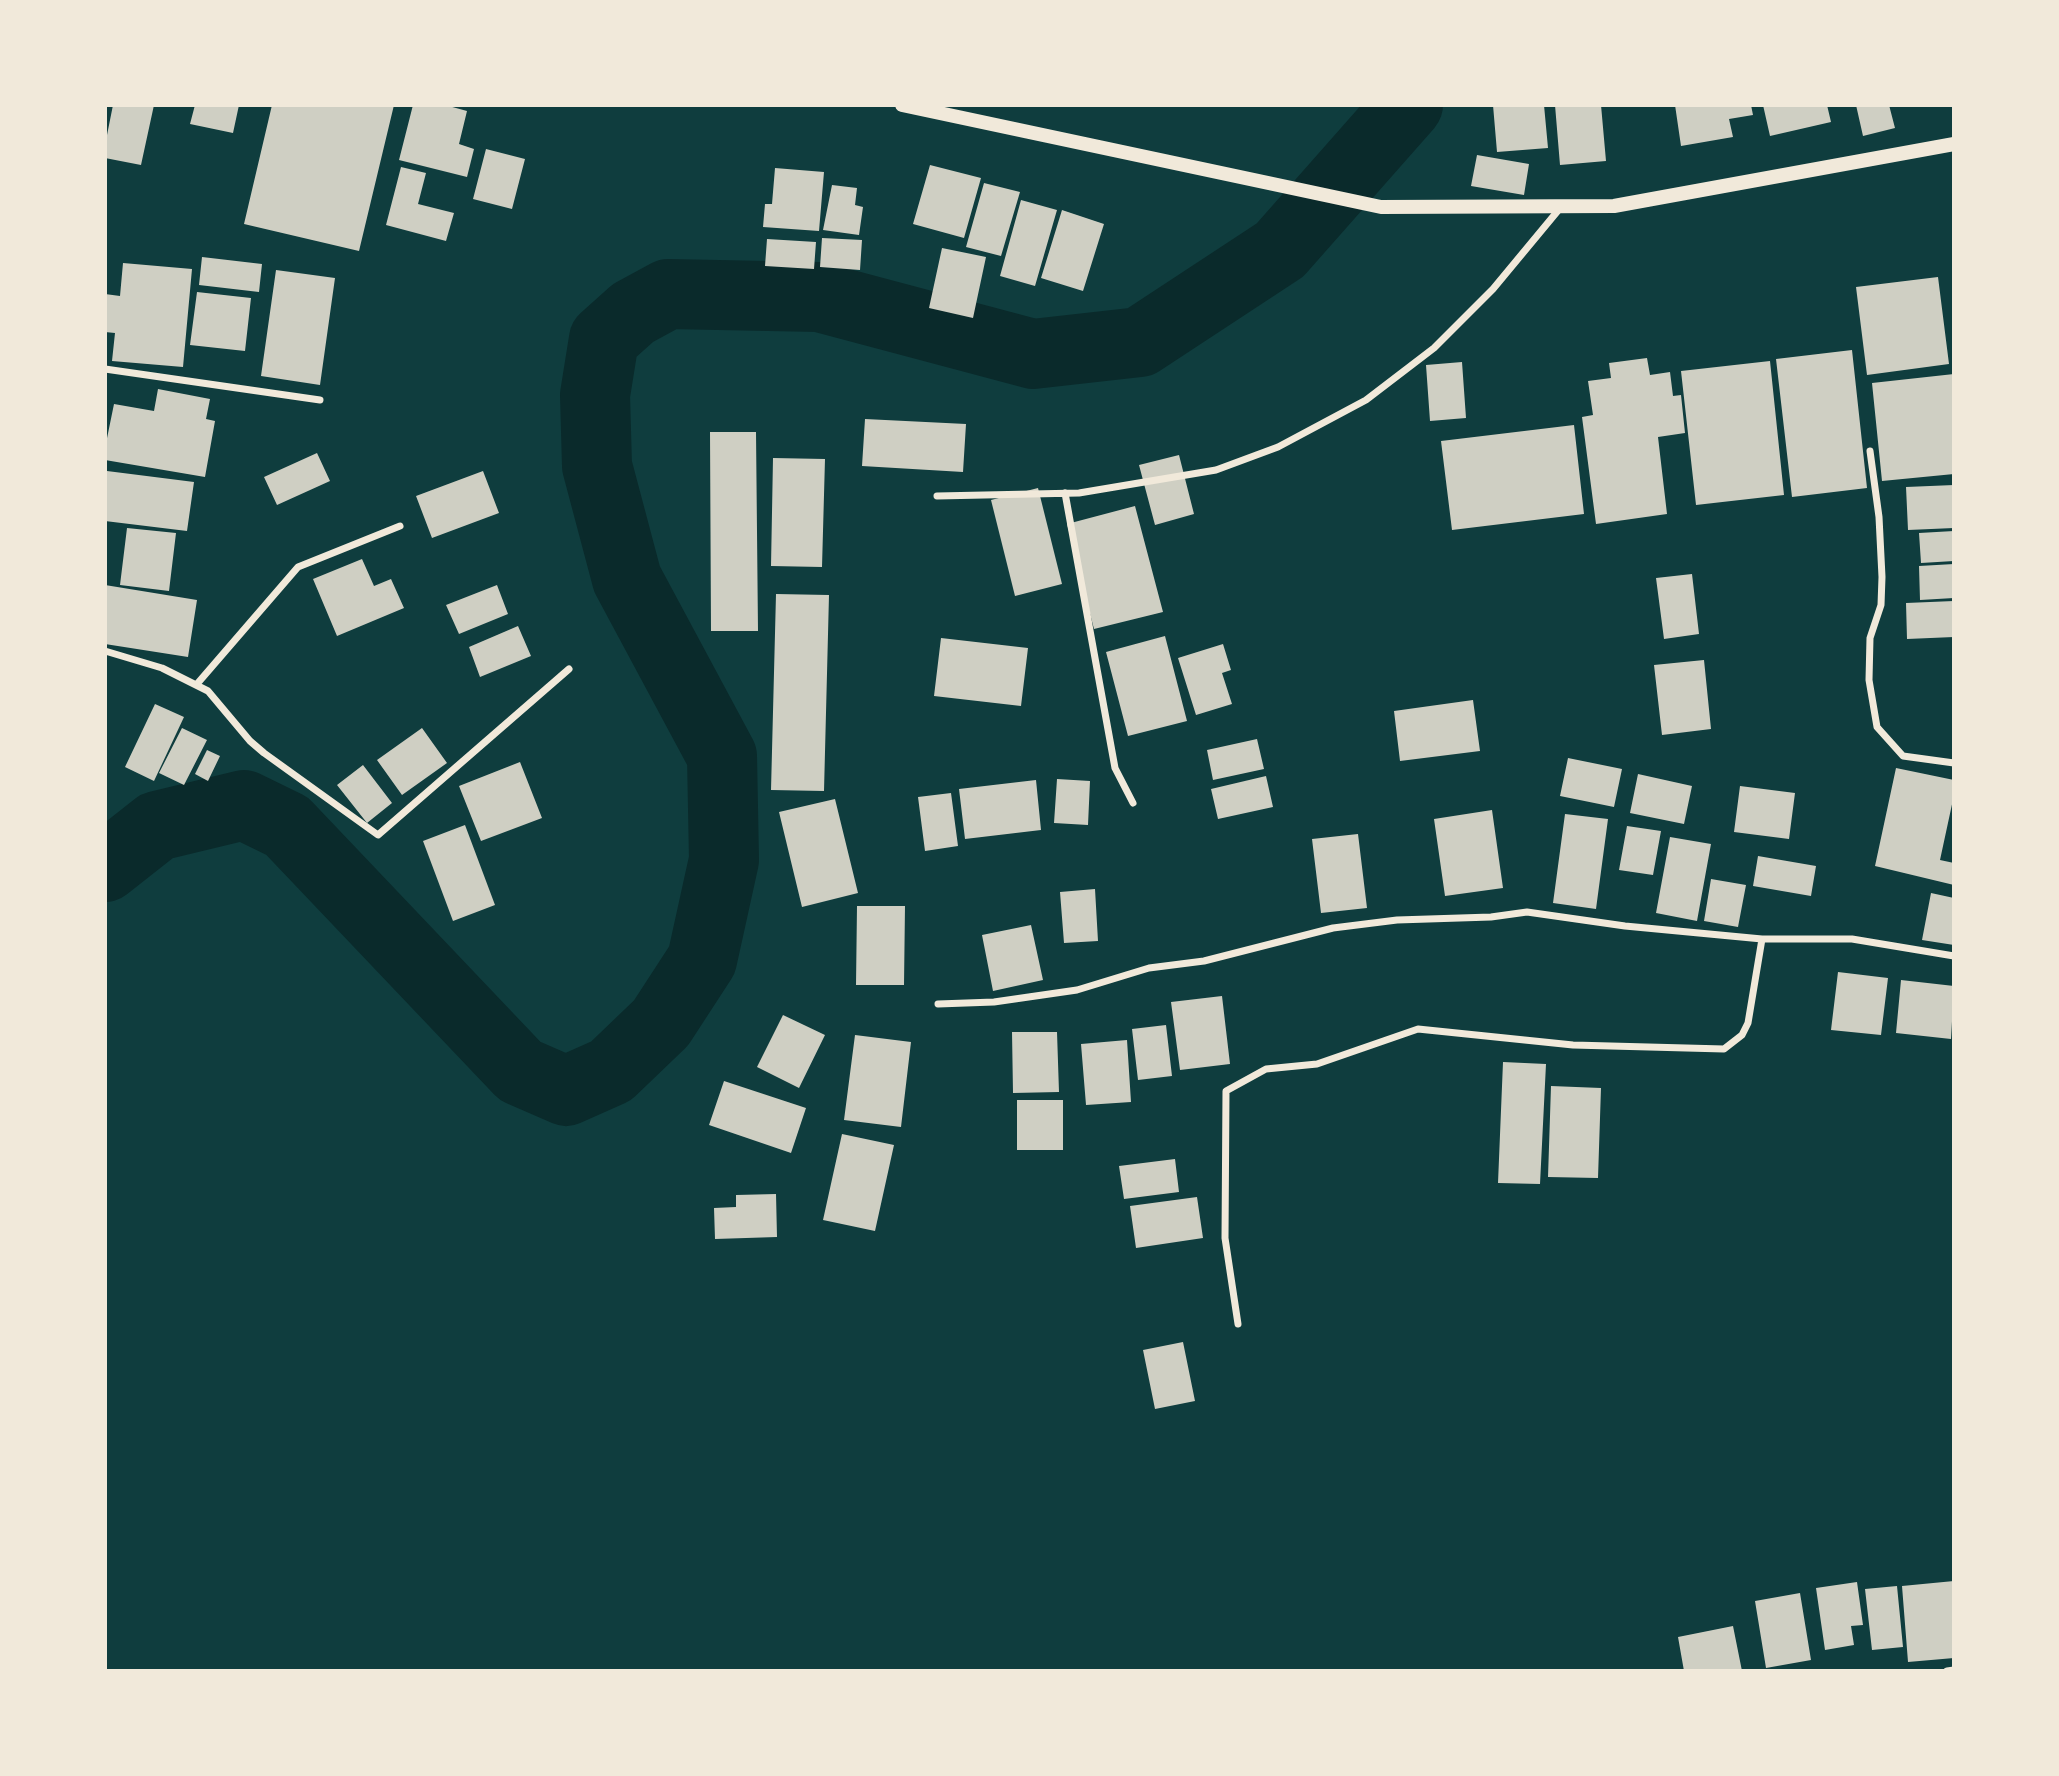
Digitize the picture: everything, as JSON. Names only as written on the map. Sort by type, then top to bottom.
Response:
[{"type":"main road","points":[[902,105],[1381,207],[1614,206],[1954,144]]},
{"type":"street","points":[[937,496],[1079,493],[1216,470],[1278,447],[1366,400],[1434,348],[1483,299],[1561,206]]},
{"type":"street","points":[[105,369],[320,400]]},
{"type":"street","points":[[1870,451],[1879,517],[1882,577],[1881,606],[1870,638],[1869,680],[1877,727],[1903,756],[1954,763]]},
{"type":"street","points":[[1065,493],[1115,768],[1133,803]]},
{"type":"street","points":[[197,684],[298,567],[400,526]]},
{"type":"street","points":[[105,651],[162,668],[208,691],[250,741],[264,753],[379,835],[569,669]]},
{"type":"street","points":[[938,1004],[994,1002],[1077,989],[1149,968],[1204,961],[1332,928],[1397,920],[1490,917],[1527,912],[1625,926],[1762,939],[1852,939],[1954,956]]},
{"type":"street","points":[[1238,1324],[1225,1238],[1226,1091],[1266,1069],[1317,1064],[1418,1029],[1573,1045],[1724,1049],[1741,1035],[1748,1023],[1762,939]]},
{"type":"street","points":[[1947,1671],[1954,1670]]},
{"type":"building","points":[[113,105],[154,105],[141,165],[105,158]]},
{"type":"building","points":[[195,105],[239,105],[233,133],[190,124]]},
{"type":"building","points":[[272,105],[394,105],[359,251],[244,224]]},
{"type":"building","points":[[413,105],[445,105],[467,111],[459,144],[474,149],[467,177],[399,160]]},
{"type":"building","points":[[1493,105],[1544,105],[1548,148],[1497,152]]},
{"type":"building","points":[[1555,105],[1601,105],[1606,161],[1560,165]]},
{"type":"building","points":[[1675,105],[1751,105],[1753,115],[1729,119],[1733,137],[1681,146]]},
{"type":"building","points":[[1763,105],[1827,105],[1831,122],[1770,136]]},
{"type":"building","points":[[1856,105],[1889,105],[1895,128],[1863,136]]},
{"type":"building","points":[[486,149],[525,159],[512,209],[473,199]]},
{"type":"building","points":[[1477,155],[1529,164],[1524,195],[1471,186]]},
{"type":"building","points":[[930,165],[981,178],[964,238],[913,224]]},
{"type":"building","points":[[401,167],[426,173],[418,204],[454,213],[446,241],[386,225]]},
{"type":"building","points":[[775,168],[824,172],[819,231],[763,227],[765,204],[772,204]]},
{"type":"building","points":[[984,183],[1020,192],[1001,256],[966,247]]},
{"type":"building","points":[[832,185],[857,188],[855,205],[863,207],[859,235],[823,230]]},
{"type":"building","points":[[1021,200],[1057,210],[1035,286],[1000,276]]},
{"type":"building","points":[[1062,210],[1104,224],[1083,291],[1041,278]]},
{"type":"building","points":[[822,238],[862,240],[860,270],[820,267]]},
{"type":"building","points":[[767,239],[816,242],[814,269],[765,266]]},
{"type":"building","points":[[942,248],[986,257],[973,318],[929,308]]},
{"type":"building","points":[[202,257],[262,264],[259,292],[199,285]]},
{"type":"building","points":[[123,263],[192,269],[183,367],[112,361],[115,333],[105,332],[105,294],[120,296]]},
{"type":"building","points":[[276,270],[335,278],[320,385],[261,376]]},
{"type":"building","points":[[1938,277],[1949,364],[1867,375],[1856,287]]},
{"type":"building","points":[[197,292],[251,298],[245,351],[190,345]]},
{"type":"building","points":[[1852,350],[1867,488],[1792,497],[1776,359]]},
{"type":"building","points":[[1647,358],[1650,375],[1670,372],[1673,396],[1681,395],[1685,433],[1658,437],[1667,514],[1596,524],[1582,417],[1593,415],[1588,381],[1611,378],[1609,363]]},
{"type":"building","points":[[1770,361],[1784,495],[1696,505],[1681,371]]},
{"type":"building","points":[[1462,362],[1466,418],[1430,421],[1426,365]]},
{"type":"building","points":[[1954,374],[1954,474],[1882,481],[1872,383]]},
{"type":"building","points":[[158,389],[210,399],[206,419],[215,421],[205,477],[105,460],[114,404],[154,411]]},
{"type":"building","points":[[865,419],[966,424],[963,472],[862,466]]},
{"type":"building","points":[[1574,425],[1584,514],[1452,530],[1441,441]]},
{"type":"building","points":[[710,432],[756,432],[758,631],[711,631]]},
{"type":"building","points":[[317,453],[330,481],[277,505],[264,477]]},
{"type":"building","points":[[1179,455],[1194,514],[1155,525],[1139,465]]},
{"type":"building","points":[[773,458],[825,459],[822,567],[771,566]]},
{"type":"building","points":[[107,471],[194,482],[187,531],[105,521]]},
{"type":"building","points":[[483,471],[499,513],[432,538],[416,496]]},
{"type":"building","points":[[1954,485],[1954,528],[1908,530],[1906,487]]},
{"type":"building","points":[[1038,488],[1062,584],[1015,596],[991,500]]},
{"type":"building","points":[[1135,506],[1163,612],[1094,629],[1067,524]]},
{"type":"building","points":[[127,528],[176,533],[169,591],[120,585]]},
{"type":"building","points":[[1954,531],[1954,561],[1921,563],[1919,533]]},
{"type":"building","points":[[362,559],[374,586],[391,579],[404,608],[337,636],[313,579]]},
{"type":"building","points":[[1954,564],[1954,598],[1920,600],[1919,566]]},
{"type":"building","points":[[1692,574],[1699,634],[1664,639],[1656,578]]},
{"type":"building","points":[[105,585],[197,600],[188,657],[105,644]]},
{"type":"building","points":[[497,585],[508,614],[459,634],[446,605]]},
{"type":"building","points":[[776,594],[829,595],[824,791],[771,790]]},
{"type":"building","points":[[1954,601],[1954,637],[1907,639],[1906,603]]},
{"type":"building","points":[[518,626],[531,656],[480,677],[469,647]]},
{"type":"building","points":[[1165,636],[1187,721],[1128,736],[1106,652]]},
{"type":"building","points":[[941,638],[1028,648],[1021,706],[934,696]]},
{"type":"building","points":[[1223,644],[1231,670],[1222,673],[1232,704],[1196,715],[1178,658]]},
{"type":"building","points":[[1704,660],[1711,729],[1662,735],[1654,665]]},
{"type":"building","points":[[1473,700],[1480,751],[1400,761],[1394,711]]},
{"type":"building","points":[[155,704],[184,717],[154,781],[125,767]]},
{"type":"building","points":[[182,728],[207,740],[184,785],[159,773]]},
{"type":"building","points":[[422,728],[447,763],[402,795],[377,760]]},
{"type":"building","points":[[1257,739],[1264,769],[1213,780],[1207,750]]},
{"type":"building","points":[[207,750],[220,756],[208,781],[195,774]]},
{"type":"building","points":[[1568,758],[1622,769],[1614,807],[1560,796]]},
{"type":"building","points":[[520,762],[542,818],[481,841],[459,786]]},
{"type":"building","points":[[363,765],[392,803],[367,823],[337,785]]},
{"type":"building","points":[[1896,768],[1954,780],[1954,795],[1940,860],[1954,863],[1954,885],[1875,866]]},
{"type":"building","points":[[1638,774],[1692,786],[1684,824],[1630,813]]},
{"type":"building","points":[[1266,776],[1273,807],[1218,819],[1211,789]]},
{"type":"building","points":[[1057,779],[1090,781],[1088,825],[1054,823]]},
{"type":"building","points":[[1036,780],[1041,830],[965,839],[959,789]]},
{"type":"building","points":[[1740,786],[1795,793],[1789,839],[1734,832]]},
{"type":"building","points":[[951,793],[958,846],[925,851],[918,797]]},
{"type":"building","points":[[835,799],[858,893],[802,907],[779,812]]},
{"type":"building","points":[[1492,810],[1503,888],[1445,896],[1434,819]]},
{"type":"building","points":[[1565,814],[1608,819],[1596,909],[1553,903]]},
{"type":"building","points":[[465,825],[495,905],[453,921],[423,841]]},
{"type":"building","points":[[1627,826],[1661,831],[1653,875],[1619,870]]},
{"type":"building","points":[[1358,834],[1367,908],[1321,913],[1312,839]]},
{"type":"building","points":[[1670,837],[1711,844],[1697,921],[1656,913]]},
{"type":"building","points":[[1758,856],[1816,866],[1811,896],[1753,886]]},
{"type":"building","points":[[1711,879],[1746,885],[1738,927],[1704,921]]},
{"type":"building","points":[[1095,889],[1098,941],[1064,943],[1060,892]]},
{"type":"building","points":[[1931,893],[1954,898],[1954,945],[1922,940]]},
{"type":"building","points":[[857,906],[905,906],[904,985],[856,985]]},
{"type":"building","points":[[1031,925],[1043,980],[993,991],[982,935]]},
{"type":"building","points":[[1838,972],[1888,978],[1881,1035],[1831,1030]]},
{"type":"building","points":[[1901,980],[1954,986],[1951,1039],[1896,1033]]},
{"type":"building","points":[[1222,996],[1230,1064],[1180,1070],[1171,1002]]},
{"type":"building","points":[[783,1015],[825,1035],[799,1088],[757,1067]]},
{"type":"building","points":[[1166,1025],[1172,1076],[1138,1080],[1132,1029]]},
{"type":"building","points":[[1012,1032],[1057,1032],[1059,1092],[1013,1093]]},
{"type":"building","points":[[855,1035],[911,1042],[901,1127],[844,1120]]},
{"type":"building","points":[[1127,1040],[1131,1102],[1086,1105],[1081,1044]]},
{"type":"building","points":[[1503,1062],[1546,1064],[1540,1184],[1498,1183]]},
{"type":"building","points":[[724,1081],[806,1108],[791,1153],[709,1125]]},
{"type":"building","points":[[1551,1086],[1601,1088],[1598,1178],[1548,1177]]},
{"type":"building","points":[[1017,1100],[1063,1100],[1063,1150],[1017,1150]]},
{"type":"building","points":[[842,1134],[894,1145],[875,1231],[823,1220]]},
{"type":"building","points":[[1175,1159],[1179,1192],[1124,1199],[1119,1166]]},
{"type":"building","points":[[776,1194],[777,1237],[715,1239],[714,1208],[736,1207],[736,1195]]},
{"type":"building","points":[[1197,1197],[1203,1238],[1136,1248],[1130,1206]]},
{"type":"building","points":[[1183,1342],[1195,1401],[1155,1409],[1143,1350]]},
{"type":"building","points":[[1954,1581],[1954,1658],[1908,1662],[1902,1586]]},
{"type":"building","points":[[1857,1582],[1863,1625],[1851,1626],[1854,1645],[1825,1650],[1816,1588]]},
{"type":"building","points":[[1897,1586],[1903,1647],[1872,1650],[1865,1589]]},
{"type":"building","points":[[1800,1593],[1811,1660],[1766,1668],[1755,1601]]},
{"type":"building","points":[[1733,1626],[1742,1671],[1684,1671],[1678,1637]]},
{"type":"waterway","points":[[105,867],[157,826],[244,805],[287,826],[520,1071],[566,1091],[611,1071],[661,1023],[702,960],[724,860],[722,756],[627,579],[597,466],[595,395],[604,339],[633,313],[668,294],[819,297],[1033,354],[1140,342],[1280,250],[1408,105]]}]
